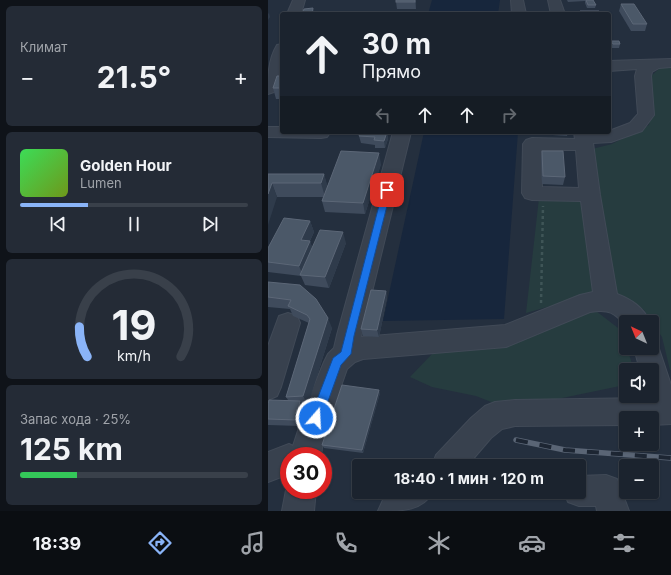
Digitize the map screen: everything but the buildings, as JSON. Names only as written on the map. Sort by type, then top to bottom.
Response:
[{"type":"street","points":[[295,12],[299,0]]},
{"type":"street","points":[[517,0],[519,12]]},
{"type":"street","points":[[554,0],[557,12]]},
{"type":"street","points":[[268,89],[280,54]]},
{"type":"street","points":[[611,66],[671,63]]},
{"type":"street","points":[[590,195],[532,194],[532,144],[584,138],[605,138],[636,127],[646,115],[643,76],[645,69],[654,65]]},
{"type":"street","points":[[268,132],[280,132]]},
{"type":"street","points":[[346,354],[351,328],[401,134]]},
{"type":"street","points":[[584,138],[590,195],[606,300]]},
{"type":"street","points":[[304,447],[337,362],[346,354],[362,348],[506,336],[541,323],[588,302],[606,300],[625,308],[632,315]]},
{"type":"street","points":[[268,387],[288,323]]},
{"type":"street","points":[[453,459],[481,428],[496,416],[515,413],[668,411],[649,355]]},
{"type":"street","points":[[268,467],[280,463]]},
{"type":"street","points":[[586,491],[606,490],[614,511]]},
{"type":"street","points":[[298,511],[300,499]]},
{"type":"street","points":[[394,511],[409,499]]},
{"type":"path","points":[[541,323],[544,194]]},
{"type":"green space","points":[[660,68],[671,68],[671,370],[662,337],[659,332],[659,315],[647,315],[644,310],[619,295],[593,294],[526,313],[539,198],[599,199],[592,149],[612,144],[649,125],[653,97],[650,77]]},
{"type":"green space","points":[[596,311],[619,329],[619,355],[629,355],[632,363],[619,363],[619,386],[538,403],[504,407],[476,396],[432,387],[410,377],[432,354],[517,340],[575,314]]},
{"type":"water","points":[[432,0],[500,0],[498,12],[429,12]]},
{"type":"water","points":[[424,134],[518,134],[504,319],[383,321]]},
{"type":"railway","points":[[516,440],[565,450],[671,458]]},
{"type":"route","points":[[316,418],[337,362],[346,354],[349,336],[387,190]]}]
